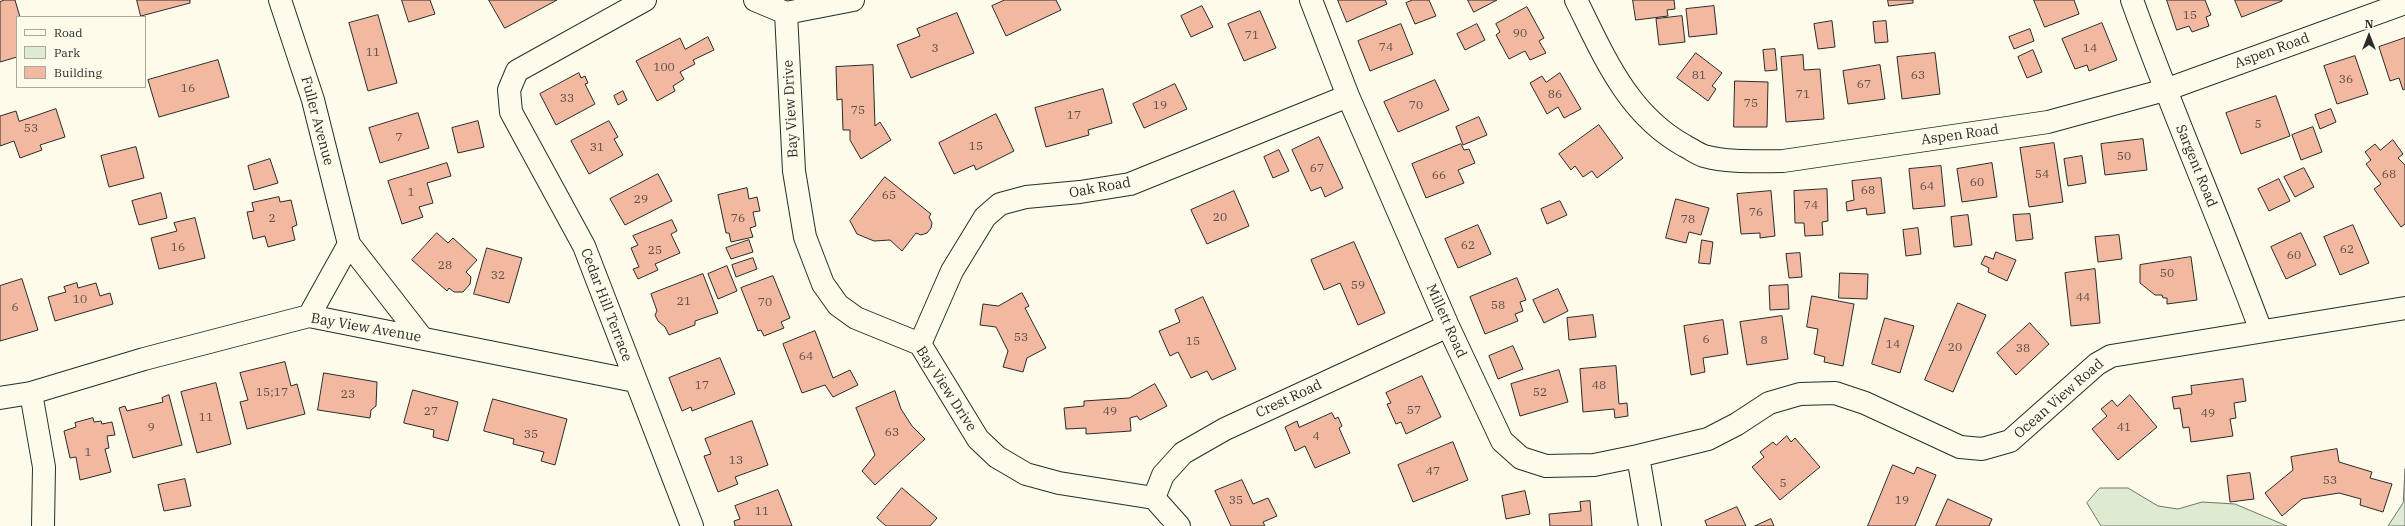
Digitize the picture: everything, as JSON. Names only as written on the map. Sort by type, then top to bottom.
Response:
[{"type":"street","name":"Fuller Avenue","points":[[280,0],[313,100],[349,244],[422,338]]},
{"type":"street","name":"Cedar Hill Terrace","points":[[645,0],[517,71],[509,90],[511,112],[584,246],[692,526]]},
{"type":"street","points":[[754,0],[786,13],[853,0]]},
{"type":"street","name":"Millett Road","points":[[1311,0],[1348,96],[1448,326],[1502,441],[1521,458],[1546,466],[1594,465],[1638,456]]},
{"type":"street","name":"Aspen Road","points":[[1576,0],[1613,76],[1648,119],[1675,140],[1703,156],[1741,161],[1783,161],[2048,122],[2165,90],[2405,3]]},
{"type":"street","name":"Sargent Road","points":[[2132,0],[2165,90],[2236,264],[2261,331]]},
{"type":"street","name":"Bay View Drive","points":[[786,13],[794,171],[805,237],[823,284],[838,305],[856,318],[920,344],[978,439],[997,457],[1026,474],[1059,483],[1154,498]]},
{"type":"street","name":"Oak Road","points":[[920,344],[952,271],[985,217],[1000,204],[1026,197],[1080,192],[1130,184],[1348,96]]},
{"type":"street","points":[[309,316],[349,244]]},
{"type":"street","name":"Ocean View Road","points":[[1638,456],[1708,439],[1737,424],[1769,403],[1800,394],[1835,392],[1865,403],[1960,447],[1982,450],[2010,441],[2097,364],[2111,356],[2405,308]]},
{"type":"street","name":"Bay View Avenue","points":[[0,398],[31,392],[144,359],[309,316],[635,381]]},
{"type":"street","name":"Crest Road","points":[[1154,498],[1163,475],[1182,453],[1225,428],[1448,326]]},
{"type":"street","points":[[31,392],[44,467],[45,492],[43,526]]},
{"type":"street","points":[[1638,456],[1650,526]]},
{"type":"street","points":[[1154,498],[1179,526]]},
{"type":"green space","points":[[2405,469],[2405,526],[2388,526],[2403,503]]},
{"type":"green space","points":[[2100,488],[2128,488],[2158,506],[2178,509],[2202,502],[2235,504],[2287,526],[2101,526],[2087,503]]},
{"type":"building","points":[[5,0],[15,0],[20,16],[16,16],[16,57],[0,62],[0,2]]},
{"type":"building","points":[[137,0],[190,0],[190,3],[141,16]]},
{"type":"building","points":[[402,0],[430,0],[435,14],[409,22]]},
{"type":"building","points":[[489,0],[557,0],[505,28]]},
{"type":"building","points":[[1005,0],[1056,0],[1061,10],[1006,36],[992,6]]},
{"type":"building","points":[[1338,0],[1385,0],[1387,4],[1347,22]]},
{"type":"building","points":[[1413,0],[1429,0],[1436,16],[1415,24],[1406,3]]},
{"type":"building","points":[[1468,0],[1497,0],[1474,12]]},
{"type":"building","points":[[1633,0],[1674,0],[1675,9],[1667,10],[1668,16],[1636,20]]},
{"type":"building","points":[[1888,0],[1913,0],[1913,3],[1889,6]]},
{"type":"building","points":[[2034,0],[2074,0],[2079,14],[2045,27]]},
{"type":"building","points":[[2167,0],[2205,0],[2211,15],[2206,17],[2209,26],[2192,32],[2189,26],[2177,30]]},
{"type":"building","points":[[2235,0],[2282,0],[2282,1],[2242,17]]},
{"type":"building","points":[[1202,6],[1213,27],[1191,37],[1181,16]]},
{"type":"building","points":[[1714,6],[1717,34],[1689,37],[1686,9]]},
{"type":"building","points":[[1527,7],[1544,38],[1539,41],[1546,53],[1530,60],[1525,51],[1509,59],[1496,35],[1500,32],[1496,24]]},
{"type":"building","points":[[1260,11],[1276,48],[1244,61],[1228,24]]},
{"type":"building","points":[[957,13],[974,53],[911,78],[897,45],[920,36],[917,29]]},
{"type":"building","points":[[378,15],[397,83],[368,91],[349,23]]},
{"type":"building","points":[[1682,16],[1685,42],[1659,45],[1656,19]]},
{"type":"building","points":[[1832,21],[1835,47],[1818,49],[1814,24]]},
{"type":"building","points":[[1886,21],[1888,42],[1875,43],[1873,22]]},
{"type":"building","points":[[2102,23],[2117,60],[2089,71],[2087,65],[2075,69],[2062,39]]},
{"type":"building","points":[[1401,24],[1413,54],[1370,71],[1358,41]]},
{"type":"building","points":[[1477,24],[1485,40],[1465,50],[1457,34]]},
{"type":"building","points":[[2030,29],[2034,41],[2014,49],[2009,37]]},
{"type":"building","points":[[708,37],[714,50],[693,60],[695,64],[680,72],[684,79],[673,86],[675,91],[657,101],[636,61],[680,38],[685,49]]},
{"type":"building","points":[[2405,38],[2405,89],[2403,90],[2399,78],[2390,81],[2379,47]]},
{"type":"building","points":[[1775,49],[1777,70],[1765,71],[1763,50]]},
{"type":"building","points":[[2033,50],[2042,72],[2027,78],[2018,57]]},
{"type":"building","points":[[1696,53],[1722,73],[1712,86],[1716,89],[1708,101],[1677,78]]},
{"type":"building","points":[[1935,53],[1940,94],[1902,99],[1897,57]]},
{"type":"building","points":[[1803,55],[1804,70],[1820,69],[1824,119],[1786,122],[1781,57]]},
{"type":"building","points":[[2355,56],[2368,94],[2337,104],[2324,66]]},
{"type":"building","points":[[218,60],[229,97],[159,117],[148,80]]},
{"type":"building","points":[[873,65],[875,126],[880,122],[891,140],[861,159],[850,140],[850,130],[843,130],[842,99],[837,100],[836,67]]},
{"type":"building","points":[[1880,65],[1885,99],[1848,104],[1843,71]]},
{"type":"building","points":[[579,73],[581,78],[585,76],[588,83],[585,84],[595,104],[556,125],[540,94]]},
{"type":"building","points":[[1560,73],[1581,109],[1564,118],[1558,107],[1547,114],[1530,83],[1542,76],[1546,82]]},
{"type":"building","points":[[1435,80],[1449,110],[1398,132],[1384,102]]},
{"type":"building","points":[[1735,81],[1768,82],[1767,127],[1734,127]]},
{"type":"building","points":[[1175,84],[1187,109],[1144,128],[1133,104]]},
{"type":"building","points":[[1103,89],[1112,123],[1088,130],[1089,135],[1046,147],[1035,108]]},
{"type":"building","points":[[623,91],[627,100],[618,105],[614,96]]},
{"type":"building","points":[[2276,96],[2290,136],[2241,154],[2226,113]]},
{"type":"building","points":[[56,109],[65,137],[40,145],[42,150],[20,158],[14,141],[0,146],[0,116],[16,111],[19,121]]},
{"type":"building","points":[[2331,109],[2336,122],[2320,129],[2315,115]]},
{"type":"building","points":[[418,113],[429,148],[380,163],[369,128]]},
{"type":"building","points":[[996,114],[1014,151],[976,170],[974,165],[954,174],[939,143]]},
{"type":"building","points":[[1479,117],[1487,135],[1463,145],[1456,127]]},
{"type":"building","points":[[478,121],[484,147],[458,153],[452,128]]},
{"type":"building","points":[[609,121],[618,137],[614,139],[623,155],[589,174],[571,141]]},
{"type":"building","points":[[1599,125],[1623,158],[1597,178],[1592,171],[1583,177],[1575,166],[1571,170],[1559,154]]},
{"type":"building","points":[[2313,127],[2322,152],[2301,160],[2292,135]]},
{"type":"building","points":[[1319,137],[1343,188],[1325,197],[1321,187],[1311,191],[1292,150]]},
{"type":"building","points":[[2143,139],[2147,170],[2105,175],[2101,144]]},
{"type":"building","points":[[2393,140],[2403,154],[2398,158],[2405,165],[2405,224],[2401,227],[2374,189],[2381,184],[2366,164],[2371,160],[2365,152],[2375,144],[2380,150]]},
{"type":"building","points":[[2054,143],[2063,202],[2029,207],[2020,148]]},
{"type":"building","points":[[1461,144],[1464,150],[1469,149],[1475,163],[1458,170],[1464,183],[1426,198],[1412,164]]},
{"type":"building","points":[[136,147],[144,178],[109,187],[101,156]]},
{"type":"building","points":[[1279,150],[1289,171],[1273,178],[1264,157]]},
{"type":"building","points":[[2082,156],[2086,183],[2068,186],[2064,159]]},
{"type":"building","points":[[270,159],[278,183],[254,190],[248,166]]},
{"type":"building","points":[[447,163],[451,176],[427,183],[433,203],[419,207],[423,217],[402,224],[388,181]]},
{"type":"building","points":[[1992,163],[1997,197],[1962,202],[1957,169]]},
{"type":"building","points":[[1941,166],[1945,206],[1913,209],[1909,169]]},
{"type":"building","points":[[2304,168],[2314,187],[2295,197],[2284,177]]},
{"type":"building","points":[[658,174],[672,201],[625,225],[610,199]]},
{"type":"building","points":[[885,177],[931,214],[929,217],[932,223],[931,228],[927,233],[921,235],[916,233],[902,251],[890,240],[874,241],[857,234],[850,221]]},
{"type":"building","points":[[1881,178],[1885,213],[1867,215],[1866,208],[1847,211],[1846,202],[1854,200],[1852,181]]},
{"type":"building","points":[[2279,179],[2290,201],[2269,211],[2258,189]]},
{"type":"building","points":[[747,188],[749,199],[757,197],[760,211],[753,212],[756,226],[750,228],[753,237],[731,242],[729,233],[726,233],[718,195]]},
{"type":"building","points":[[1827,189],[1828,221],[1822,222],[1823,235],[1805,236],[1804,223],[1795,223],[1794,191]]},
{"type":"building","points":[[1234,191],[1249,226],[1207,244],[1191,210]]},
{"type":"building","points":[[1771,191],[1775,236],[1760,238],[1760,233],[1741,234],[1737,194]]},
{"type":"building","points":[[161,193],[167,218],[139,225],[132,201]]},
{"type":"building","points":[[279,197],[280,202],[291,200],[297,225],[292,227],[295,240],[268,247],[265,236],[253,239],[247,212],[254,211],[252,203]]},
{"type":"building","points":[[1676,199],[1709,208],[1701,235],[1689,232],[1686,243],[1666,238]]},
{"type":"building","points":[[1560,201],[1567,215],[1547,224],[1541,209]]},
{"type":"building","points":[[2030,214],[2033,239],[2016,241],[2013,215]]},
{"type":"building","points":[[1968,215],[1972,245],[1954,247],[1951,217]]},
{"type":"building","points":[[195,218],[205,258],[159,269],[151,238],[177,231],[174,223]]},
{"type":"building","points":[[672,220],[677,231],[671,234],[680,253],[655,264],[658,270],[638,279],[633,269],[639,267],[631,248],[638,245],[633,236]]},
{"type":"building","points":[[1478,225],[1491,254],[1458,268],[1445,239]]},
{"type":"building","points":[[2353,225],[2369,263],[2340,275],[2324,237]]},
{"type":"building","points":[[1918,228],[1921,254],[1906,256],[1903,230]]},
{"type":"building","points":[[437,233],[448,243],[453,238],[477,260],[466,272],[471,277],[470,284],[463,292],[454,292],[449,288],[447,291],[412,260]]},
{"type":"building","points":[[2301,233],[2316,265],[2286,279],[2271,247]]},
{"type":"building","points":[[2119,235],[2122,259],[2098,262],[2095,237]]},
{"type":"building","points":[[749,240],[753,252],[731,259],[726,248]]},
{"type":"building","points":[[1702,240],[1713,242],[1710,264],[1699,263]]},
{"type":"building","points":[[1354,242],[1385,313],[1358,325],[1340,283],[1324,290],[1311,260]]},
{"type":"building","points":[[487,248],[522,258],[509,303],[474,294]]},
{"type":"building","points":[[1996,252],[2016,260],[2007,281],[1988,272],[1989,268],[1981,264],[1985,256],[1993,259]]},
{"type":"building","points":[[1800,253],[1802,277],[1789,278],[1786,254]]},
{"type":"building","points":[[2191,257],[2197,300],[2167,304],[2167,298],[2163,298],[2162,295],[2155,295],[2140,283],[2140,265]]},
{"type":"building","points":[[753,258],[757,269],[736,277],[732,265]]},
{"type":"building","points":[[727,266],[737,291],[718,299],[708,274]]},
{"type":"building","points":[[2095,269],[2100,323],[2071,326],[2065,273]]},
{"type":"building","points":[[1840,273],[1868,274],[1867,299],[1839,298]]},
{"type":"building","points":[[703,274],[718,313],[695,321],[695,325],[669,335],[665,327],[658,321],[655,315],[657,311],[651,294]]},
{"type":"building","points":[[773,276],[790,318],[781,322],[784,328],[764,336],[761,330],[758,331],[741,288]]},
{"type":"building","points":[[1517,278],[1526,300],[1520,302],[1523,311],[1515,314],[1518,321],[1485,334],[1470,297]]},
{"type":"building","points":[[22,279],[38,330],[0,341],[0,286]]},
{"type":"building","points":[[77,283],[78,288],[96,283],[100,296],[110,293],[113,304],[55,321],[48,297],[66,292],[64,287]]},
{"type":"building","points":[[1788,285],[1789,309],[1770,310],[1769,286]]},
{"type":"building","points":[[1558,289],[1568,311],[1544,323],[1533,300]]},
{"type":"building","points":[[1022,293],[1029,306],[1025,308],[1046,348],[1027,358],[1023,372],[1003,367],[1008,351],[996,327],[980,325],[983,304],[998,306]]},
{"type":"building","points":[[1812,296],[1854,304],[1843,366],[1824,362],[1825,357],[1814,354],[1818,329],[1807,327]]},
{"type":"building","points":[[1203,297],[1236,369],[1212,380],[1207,371],[1191,378],[1178,352],[1170,356],[1159,331],[1180,322],[1175,310]]},
{"type":"building","points":[[1958,303],[1986,315],[1953,392],[1925,380]]},
{"type":"building","points":[[1593,315],[1596,337],[1569,340],[1567,318]]},
{"type":"building","points":[[1782,316],[1788,359],[1747,365],[1740,322]]},
{"type":"building","points":[[1885,318],[1914,326],[1900,373],[1872,364]]},
{"type":"building","points":[[1723,320],[1728,354],[1703,358],[1705,372],[1691,375],[1684,326]]},
{"type":"building","points":[[2030,323],[2049,344],[2016,375],[1997,353]]},
{"type":"building","points":[[815,331],[833,378],[850,370],[858,385],[833,397],[825,385],[802,393],[783,344]]},
{"type":"building","points":[[1513,346],[1523,369],[1498,379],[1489,356]]},
{"type":"building","points":[[720,358],[735,394],[692,411],[691,407],[682,411],[669,378]]},
{"type":"building","points":[[285,362],[291,386],[297,384],[305,414],[247,429],[240,402],[248,400],[240,373]]},
{"type":"building","points":[[1616,366],[1619,404],[1627,403],[1628,416],[1615,418],[1614,409],[1583,412],[1580,369]]},
{"type":"building","points":[[1559,370],[1568,402],[1520,416],[1511,384]]},
{"type":"building","points":[[324,373],[377,382],[376,406],[371,410],[370,418],[318,410]]},
{"type":"building","points":[[1422,376],[1441,417],[1406,434],[1401,422],[1396,424],[1387,404],[1391,403],[1386,393]]},
{"type":"building","points":[[2243,379],[2246,401],[2234,403],[2236,418],[2230,419],[2233,436],[2191,442],[2189,427],[2183,428],[2180,408],[2174,409],[2172,397],[2192,394],[2191,386]]},
{"type":"building","points":[[216,383],[231,444],[197,453],[181,392]]},
{"type":"building","points":[[1155,384],[1167,406],[1140,420],[1137,416],[1130,418],[1131,431],[1086,434],[1086,428],[1066,429],[1064,408],[1084,406],[1084,401],[1129,398]]},
{"type":"building","points":[[413,390],[458,402],[448,441],[433,437],[434,430],[404,423]]},
{"type":"building","points":[[895,391],[901,409],[912,426],[925,439],[875,485],[862,471],[875,455],[856,408]]},
{"type":"building","points":[[169,395],[182,445],[133,458],[119,408],[125,406],[127,411],[163,402],[162,398]]},
{"type":"building","points":[[2130,395],[2157,427],[2118,460],[2092,429],[2107,416],[2101,409],[2112,400],[2117,406]]},
{"type":"building","points":[[493,399],[567,419],[555,465],[541,461],[544,452],[513,444],[514,439],[484,431]]},
{"type":"building","points":[[1332,413],[1335,419],[1338,417],[1342,426],[1339,428],[1350,453],[1315,468],[1305,446],[1295,451],[1285,427],[1297,421],[1299,427]]},
{"type":"building","points":[[93,418],[94,422],[101,421],[102,424],[112,422],[115,435],[107,436],[109,448],[105,449],[111,472],[80,480],[76,457],[70,458],[64,431],[76,427],[75,423]]},
{"type":"building","points":[[752,421],[768,465],[735,477],[738,484],[718,492],[704,456],[711,454],[705,439]]},
{"type":"building","points":[[1787,436],[1791,442],[1795,438],[1820,467],[1780,500],[1752,467],[1764,457],[1760,452],[1773,442],[1776,445]]},
{"type":"building","points":[[1453,442],[1468,480],[1413,502],[1398,465]]},
{"type":"building","points":[[2337,449],[2339,462],[2372,472],[2370,478],[2392,484],[2383,512],[2360,505],[2361,499],[2339,493],[2302,499],[2282,516],[2265,493],[2293,470],[2291,457]]},
{"type":"building","points":[[1893,465],[1914,474],[1917,467],[1936,475],[1915,526],[1868,526]]},
{"type":"building","points":[[2250,473],[2254,499],[2230,502],[2227,476]]},
{"type":"building","points":[[185,479],[191,506],[164,511],[158,485]]},
{"type":"building","points":[[1242,480],[1253,504],[1268,498],[1277,516],[1263,522],[1265,526],[1231,526],[1215,491]]},
{"type":"building","points":[[902,488],[937,518],[930,526],[886,526],[877,518]]},
{"type":"building","points":[[778,490],[792,526],[735,526],[734,521],[740,519],[735,506]]},
{"type":"building","points":[[1525,491],[1530,514],[1506,519],[1502,496]]},
{"type":"building","points":[[1948,499],[1992,519],[1989,526],[1936,526]]},
{"type":"building","points":[[1590,501],[1592,526],[1550,526],[1549,514],[1581,511],[1580,502]]},
{"type":"building","points":[[1737,507],[1746,526],[1707,526],[1705,521]]},
{"type":"building","points":[[1771,519],[1774,526],[1755,526]]}]
